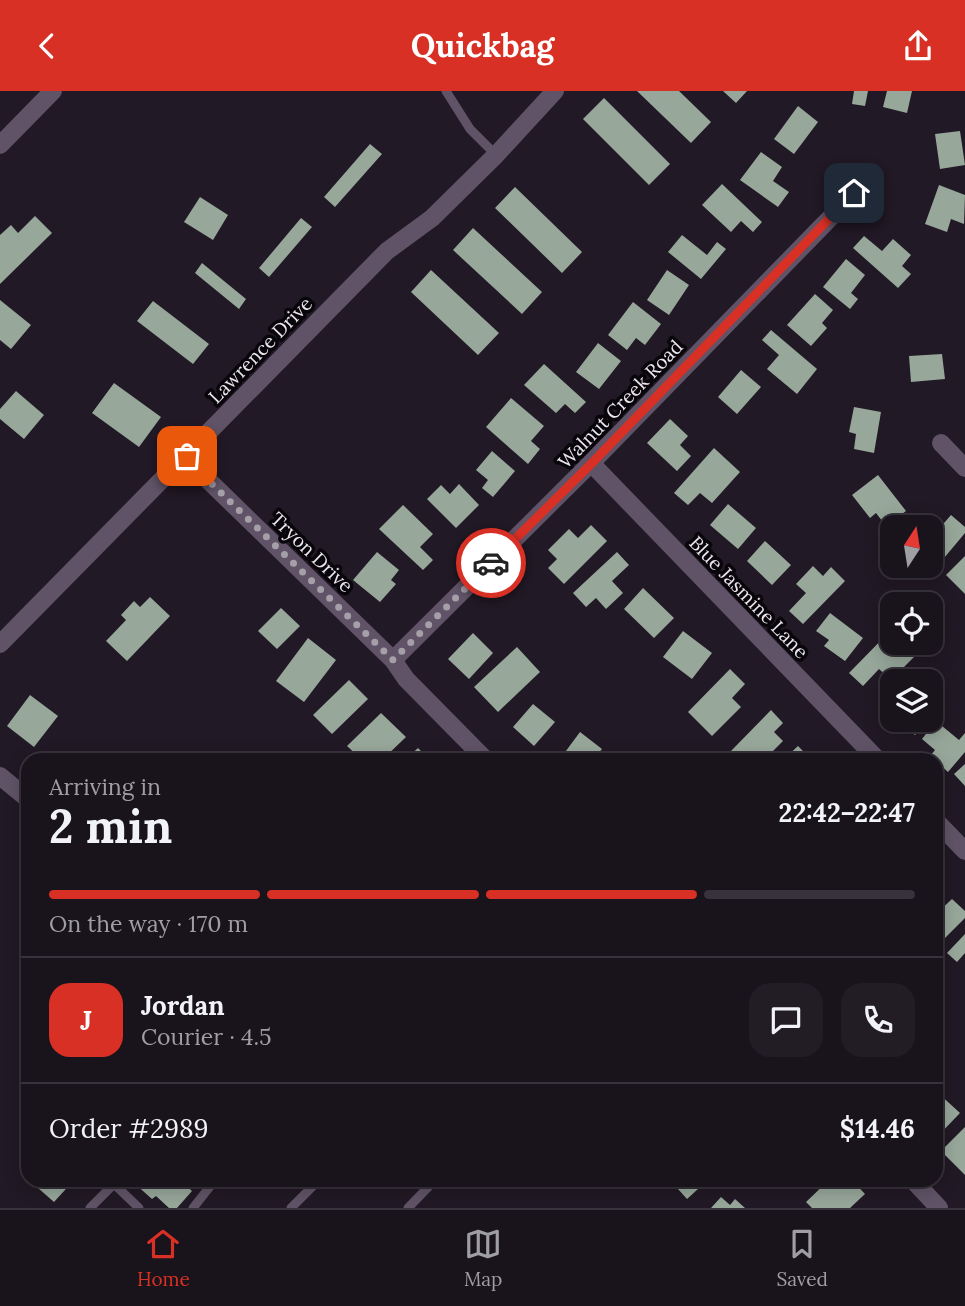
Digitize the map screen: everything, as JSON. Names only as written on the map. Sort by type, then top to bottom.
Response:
[{"type":"street","points":[[0,145],[53,91]]},
{"type":"street","name":"Lawrence Drive","points":[[0,644],[387,251],[432,218],[496,155],[555,91]]},
{"type":"street","name":"Walnut Creek Road","points":[[393,660],[592,463],[873,174]]},
{"type":"street","points":[[941,443],[965,468]]},
{"type":"street","name":"Tryon Drive","points":[[187,456],[209,481],[393,660],[406,679],[479,753]]},
{"type":"street","name":"Blue Jasmine Lane","points":[[592,463],[871,753]]},
{"type":"street","points":[[0,776],[21,793]]},
{"type":"street","points":[[943,828],[965,851]]},
{"type":"street","points":[[919,1187],[939,1208]]},
{"type":"lane","points":[[449,92],[470,129],[496,155]]},
{"type":"lane","points":[[90,1208],[111,1187]]},
{"type":"lane","points":[[117,1187],[139,1208]]},
{"type":"lane","points":[[193,1208],[210,1187]]},
{"type":"lane","points":[[292,1208],[312,1187]]},
{"type":"lane","points":[[408,1208],[428,1187]]},
{"type":"building","points":[[637,91],[679,91],[711,122],[691,143]]},
{"type":"building","points":[[723,91],[747,91],[736,103]]},
{"type":"building","points":[[854,91],[868,91],[865,106],[852,104]]},
{"type":"building","points":[[887,91],[912,91],[907,113],[883,107]]},
{"type":"building","points":[[604,98],[670,164],[649,185],[583,119]]},
{"type":"building","points":[[798,106],[818,122],[794,154],[774,139]]},
{"type":"building","points":[[960,131],[965,165],[940,169],[935,134]]},
{"type":"building","points":[[370,144],[382,154],[335,207],[324,197]]},
{"type":"building","points":[[761,152],[782,167],[773,181],[789,192],[778,207],[740,180]]},
{"type":"building","points":[[722,184],[762,222],[753,232],[741,221],[731,232],[702,205]]},
{"type":"building","points":[[939,185],[965,195],[964,224],[951,219],[947,232],[925,224]]},
{"type":"building","points":[[515,187],[582,252],[562,273],[495,208]]},
{"type":"building","points":[[200,197],[228,215],[213,240],[184,222]]},
{"type":"building","points":[[35,216],[52,233],[0,284],[0,235],[11,225],[18,233]]},
{"type":"building","points":[[301,218],[312,227],[269,277],[259,268]]},
{"type":"building","points":[[473,228],[542,292],[522,314],[453,250]]},
{"type":"building","points":[[682,235],[707,255],[717,242],[726,249],[701,279],[668,252]]},
{"type":"building","points":[[864,236],[882,251],[893,239],[911,255],[902,266],[911,274],[898,288],[853,248]]},
{"type":"building","points":[[846,259],[865,275],[851,293],[858,299],[850,309],[823,287]]},
{"type":"building","points":[[202,263],[246,299],[239,309],[195,273]]},
{"type":"building","points":[[431,270],[499,333],[478,355],[411,292]]},
{"type":"building","points":[[667,270],[689,285],[669,315],[647,300]]},
{"type":"building","points":[[815,294],[833,310],[822,323],[827,328],[811,346],[787,325]]},
{"type":"building","points":[[0,300],[31,325],[11,349],[0,340]]},
{"type":"building","points":[[153,301],[209,344],[193,364],[137,321]]},
{"type":"building","points":[[633,302],[661,324],[645,345],[636,338],[627,350],[608,335]]},
{"type":"building","points":[[771,330],[817,369],[797,394],[767,369],[779,355],[762,340]]},
{"type":"building","points":[[598,343],[621,361],[599,389],[576,372]]},
{"type":"building","points":[[942,354],[945,379],[911,382],[909,356]]},
{"type":"building","points":[[544,364],[586,402],[575,413],[565,404],[556,413],[524,385]]},
{"type":"building","points":[[741,370],[761,387],[737,414],[718,397]]},
{"type":"building","points":[[114,383],[161,417],[139,447],[92,413]]},
{"type":"building","points":[[16,391],[44,415],[24,439],[0,419],[0,409]]},
{"type":"building","points":[[511,398],[544,426],[531,441],[540,449],[528,464],[486,427]]},
{"type":"building","points":[[854,407],[881,412],[874,453],[854,449],[856,434],[849,432]]},
{"type":"building","points":[[670,419],[688,436],[680,445],[691,456],[677,471],[647,443]]},
{"type":"building","points":[[714,448],[740,472],[712,503],[700,493],[688,505],[674,493]]},
{"type":"building","points":[[492,451],[515,471],[493,497],[482,488],[488,480],[476,470]]},
{"type":"building","points":[[878,475],[906,511],[901,515],[880,515],[880,518],[876,513],[870,518],[852,495]]},
{"type":"building","points":[[459,484],[479,505],[456,528],[427,499],[441,485],[450,494]]},
{"type":"building","points":[[728,504],[756,528],[738,549],[710,525]]},
{"type":"building","points":[[403,505],[433,534],[420,547],[433,560],[423,570],[379,529]]},
{"type":"building","points":[[951,515],[965,527],[965,533],[943,559],[943,524]]},
{"type":"building","points":[[591,525],[607,541],[564,584],[548,568],[557,559],[548,550],[569,529],[578,538]]},
{"type":"building","points":[[765,541],[791,565],[772,585],[747,561]]},
{"type":"building","points":[[377,552],[399,570],[391,580],[396,584],[380,602],[353,580]]},
{"type":"building","points":[[617,552],[629,565],[612,581],[623,593],[606,609],[596,598],[586,607],[573,593]]},
{"type":"building","points":[[965,556],[965,594],[946,575]]},
{"type":"building","points":[[813,566],[823,576],[831,567],[845,581],[803,624],[789,611],[806,593],[796,584]]},
{"type":"building","points":[[643,588],[674,618],[654,638],[624,609]]},
{"type":"building","points":[[150,597],[170,616],[127,661],[106,641],[126,620],[121,615],[134,601],[140,607]]},
{"type":"building","points":[[281,608],[300,626],[277,649],[258,631]]},
{"type":"building","points":[[830,613],[863,638],[845,661],[824,646],[829,640],[816,631]]},
{"type":"building","points":[[683,631],[712,653],[692,679],[663,657]]},
{"type":"building","points":[[473,633],[493,653],[469,679],[448,659]]},
{"type":"building","points":[[308,638],[336,660],[304,702],[276,681]]},
{"type":"building","points":[[880,641],[880,655],[916,655],[902,669],[879,669],[863,686],[849,673]]},
{"type":"building","points":[[517,647],[540,672],[498,712],[474,687]]},
{"type":"building","points":[[730,669],[745,684],[732,698],[741,707],[712,736],[688,712]]},
{"type":"building","points":[[349,680],[368,699],[332,734],[313,715]]},
{"type":"building","points":[[30,695],[58,716],[34,747],[7,726]]},
{"type":"building","points":[[533,704],[555,722],[534,746],[513,727]]},
{"type":"building","points":[[771,710],[783,723],[774,732],[783,741],[771,753],[731,751]]},
{"type":"building","points":[[381,713],[406,737],[389,753],[355,753],[347,746]]},
{"type":"building","points":[[943,727],[959,740],[965,733],[965,752],[948,772],[943,768],[943,753],[932,753],[935,750],[922,739],[927,732],[943,732]]},
{"type":"building","points":[[580,732],[602,749],[599,753],[564,753]]},
{"type":"building","points":[[798,746],[805,753],[790,753]]},
{"type":"building","points":[[965,764],[965,786],[954,774]]},
{"type":"building","points":[[952,899],[965,911],[965,918],[943,940],[943,907]]},
{"type":"building","points":[[965,934],[965,953],[957,962],[947,953]]},
{"type":"building","points":[[943,1097],[960,1113],[943,1131]]},
{"type":"building","points":[[965,1127],[965,1175],[943,1153],[943,1149]]},
{"type":"building","points":[[37,1187],[68,1187],[54,1202]]},
{"type":"building","points":[[138,1187],[188,1187],[192,1191],[177,1208],[169,1208],[156,1196],[152,1199]]},
{"type":"building","points":[[676,1187],[700,1187],[687,1199]]},
{"type":"building","points":[[822,1187],[858,1187],[865,1194],[850,1208],[812,1208],[806,1202]]},
{"type":"building","points":[[721,1197],[730,1205],[735,1199],[745,1208],[711,1208]]},
{"type":"way so far","points":[[187,456],[209,481],[393,660],[491,563]]},
{"type":"route","points":[[491,563],[854,193]]}]
